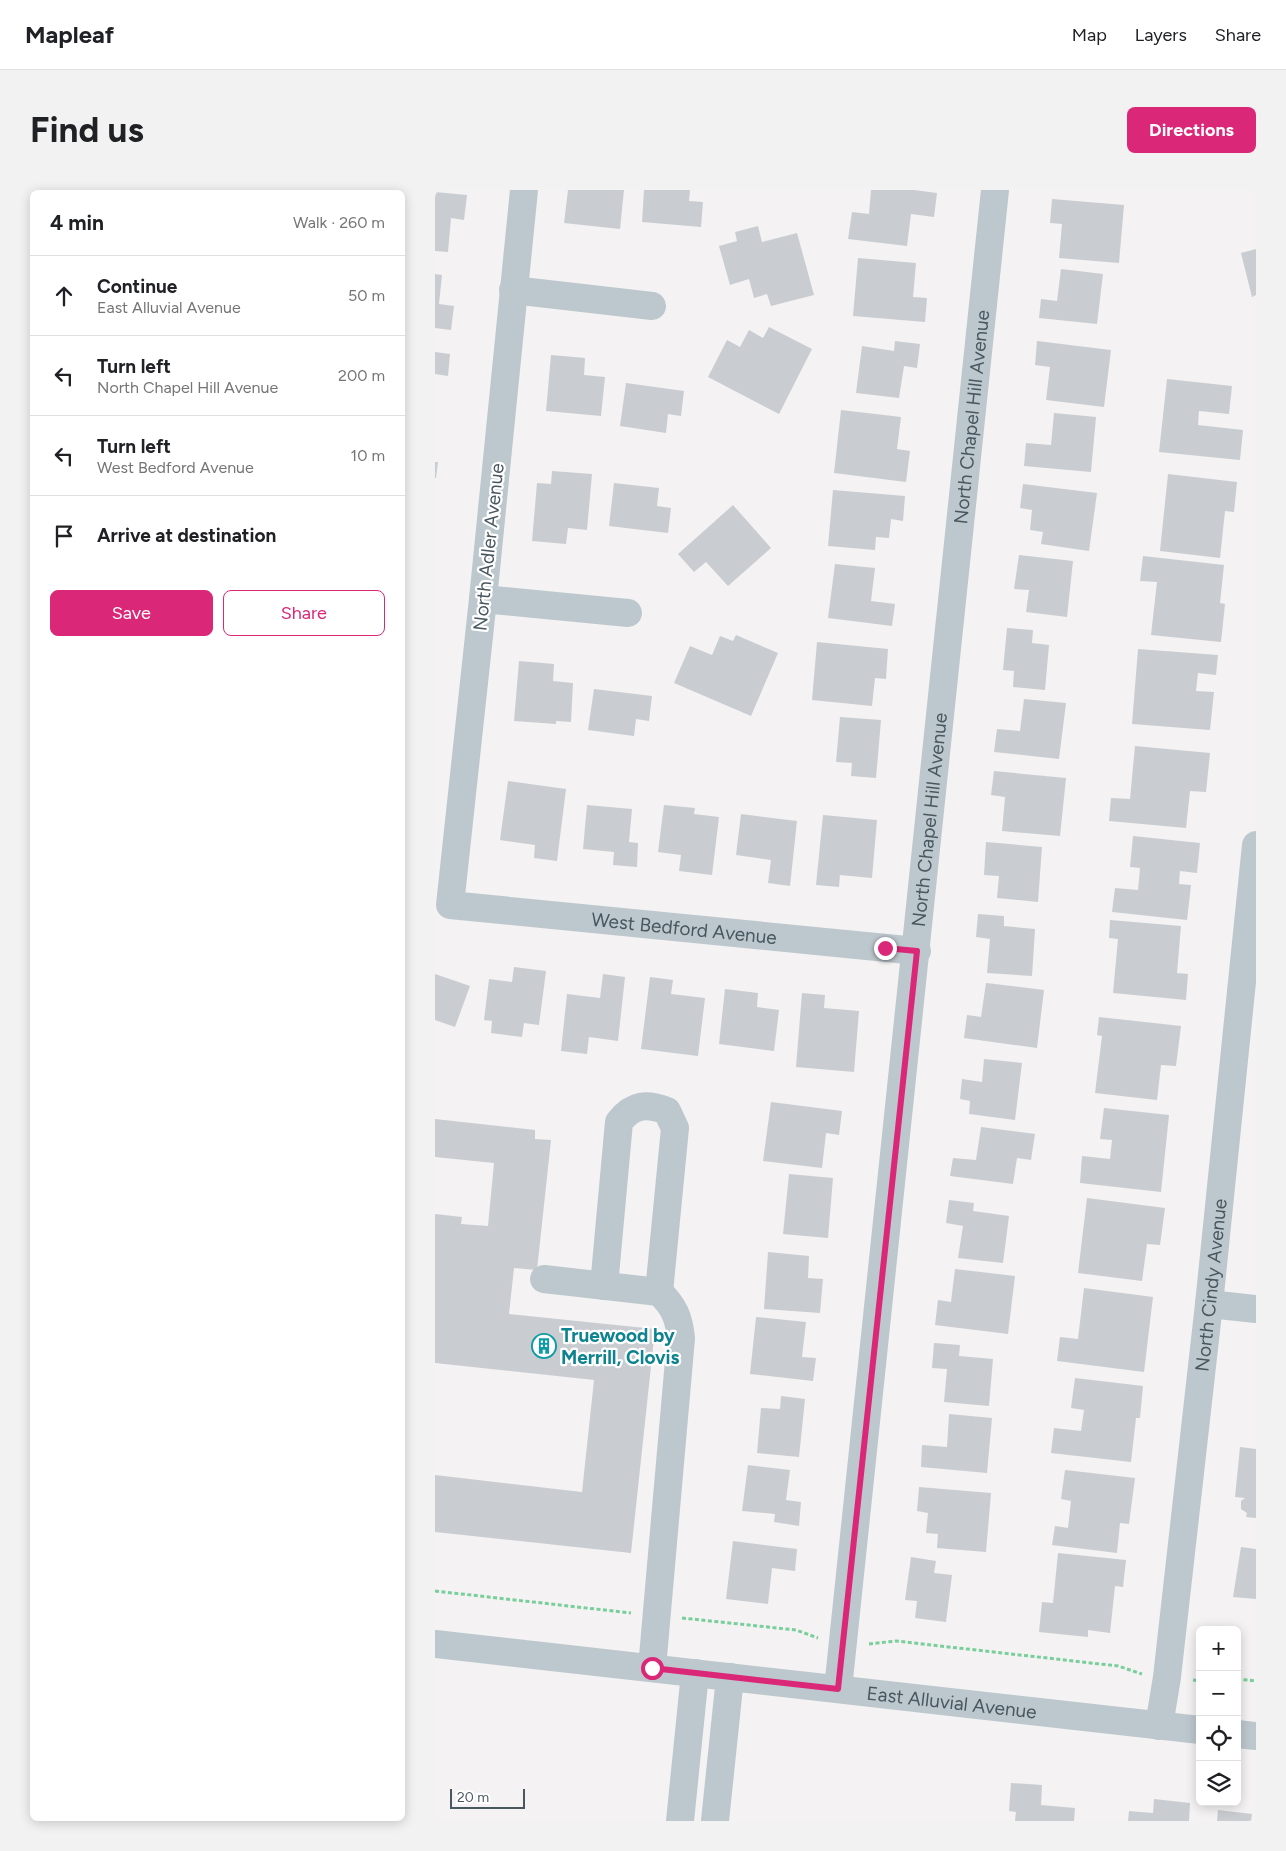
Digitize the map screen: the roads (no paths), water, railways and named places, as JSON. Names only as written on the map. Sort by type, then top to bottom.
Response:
[{"type":"street","name":"North Adler Avenue","points":[[450,905],[524,190]]},
{"type":"street","name":"North Chapel Hill Avenue","points":[[838,1689],[917,951],[995,190]]},
{"type":"street","points":[[513,290],[652,306]]},
{"type":"street","points":[[483,599],[629,613]]},
{"type":"street","name":"North Cindy Avenue","points":[[1159,1726],[1167,1677],[1209,1304],[1248,994],[1256,845]]},
{"type":"street","name":"West Bedford Avenue","points":[[450,905],[917,951]]},
{"type":"street","points":[[604,1286],[619,1122],[627,1111],[641,1106],[654,1106],[667,1111],[675,1128],[659,1292]]},
{"type":"street","points":[[545,1279],[659,1292],[671,1304],[679,1320],[681,1338],[652,1668]]},
{"type":"street","points":[[1209,1304],[1256,1309]]},
{"type":"street","name":"East Alluvial Avenue","points":[[435,1644],[1196,1730]]},
{"type":"street","points":[[680,1821],[695,1673]]},
{"type":"street","points":[[715,1821],[730,1677]]},
{"type":"street","points":[[1241,1734],[1256,1736]]},
{"type":"place","name":"Truewood by Merrill, Clovis","points":[[544,1346]]}]
